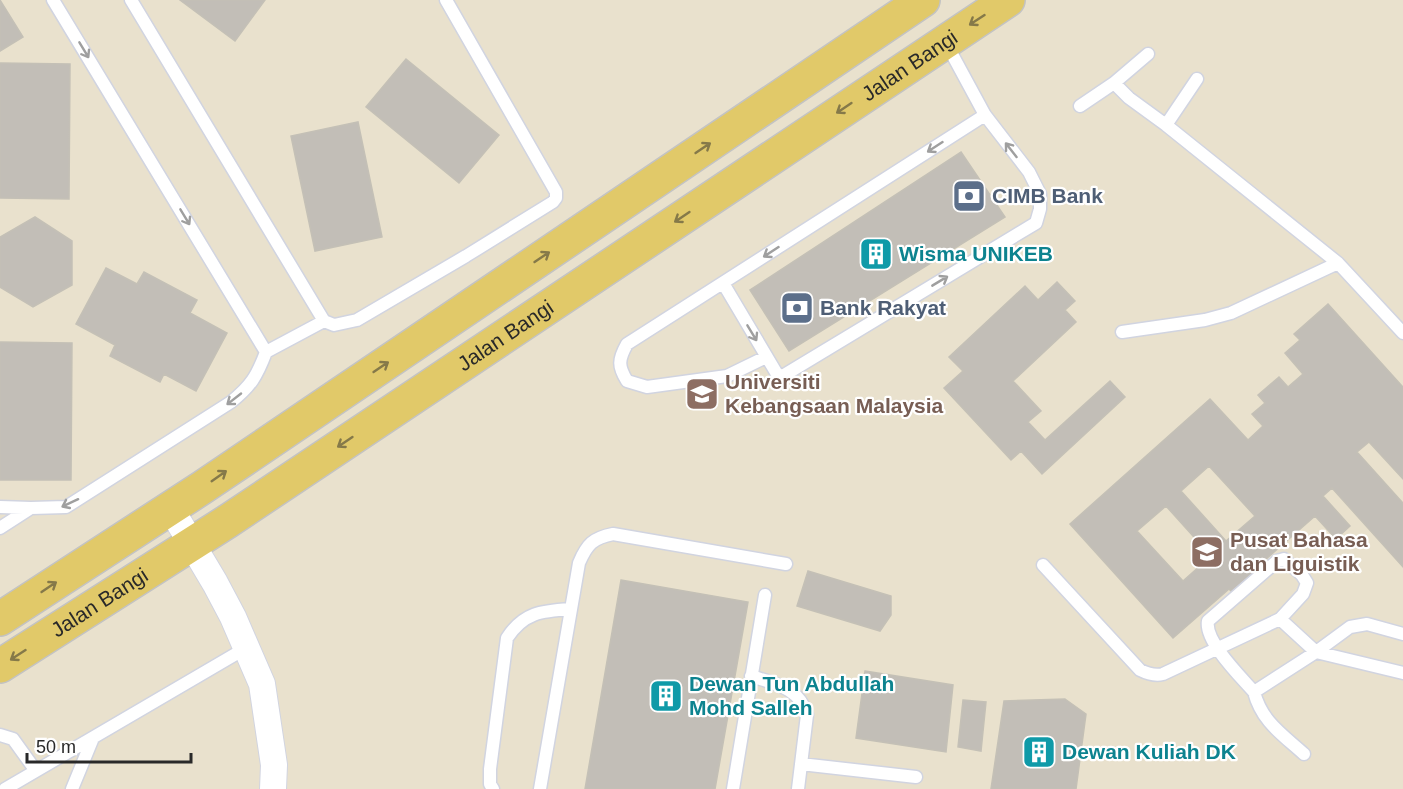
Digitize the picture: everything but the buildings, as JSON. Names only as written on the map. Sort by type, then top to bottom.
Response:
[{"type":"main road","name":"Jalan Bangi","points":[[0,619],[171,509],[923,0]]},
{"type":"main road","name":"Jalan Bangi","points":[[0,666],[192,544],[1008,0]]},
{"type":"street","points":[[171,509],[233,617],[262,684],[274,765],[273,789]]},
{"type":"lane","points":[[131,0],[324,321],[334,325],[357,320],[466,256],[556,198],[556,192],[446,0]]},
{"type":"lane","points":[[59,2],[266,351]]},
{"type":"lane","points":[[723,283],[766,357],[777,374],[781,376],[1036,223],[1040,209],[1040,194],[1029,172],[985,115],[945,41]]},
{"type":"lane","points":[[1080,106],[1114,83],[1148,54]]},
{"type":"lane","points":[[1166,125],[1197,79]]},
{"type":"lane","points":[[1114,83],[1129,98],[1338,263],[1403,333]]},
{"type":"lane","points":[[766,357],[727,376],[647,387],[627,381],[620,368],[621,354],[627,344],[985,115]]},
{"type":"lane","points":[[1122,332],[1205,320],[1231,313],[1338,263]]},
{"type":"lane","points":[[0,507],[66,507],[231,402],[246,390],[256,376],[266,351],[324,321]]},
{"type":"lane","points":[[0,528],[31,508]]},
{"type":"lane","points":[[540,789],[579,562],[585,549],[598,537],[613,534],[786,564]]},
{"type":"lane","points":[[1043,565],[1140,670],[1149,674],[1163,674],[1217,648],[1280,619],[1303,594],[1307,583],[1302,574],[1284,559],[1277,561],[1208,621],[1206,627],[1217,648],[1254,692],[1258,707],[1266,720],[1304,754]]},
{"type":"lane","points":[[733,789],[765,595]]},
{"type":"lane","points":[[493,789],[490,784],[490,769],[507,638],[526,617],[544,610],[571,609]]},
{"type":"lane","points":[[1280,619],[1316,652],[1403,673]]},
{"type":"lane","points":[[1254,692],[1350,627],[1367,624],[1403,634]]},
{"type":"lane","points":[[5,789],[246,648]]},
{"type":"lane","points":[[751,675],[783,686],[799,697],[805,705],[807,716],[798,789]]},
{"type":"lane","points":[[0,735],[13,739],[36,771]]},
{"type":"lane","points":[[72,789],[93,738]]},
{"type":"lane","points":[[801,764],[916,777]]},
{"type":"shaded area","name":"Universiti Kebangsaan Malaysia","points":[[0,0],[1403,0],[1403,789],[0,789]]},
{"type":"place","name":"CIMB Bank","points":[[969,196]]},
{"type":"place","name":"Wisma UNIKEB","points":[[876,254]]},
{"type":"place","name":"Bank Rakyat","points":[[797,308]]},
{"type":"place","name":"Universiti Kebangsaan Malaysia","points":[[702,394]]},
{"type":"place","name":"Pusat Bahasa dan Liguistik","points":[[1207,552]]},
{"type":"place","name":"Dewan Tun Abdullah Mohd Salleh","points":[[666,696]]},
{"type":"place","name":"Dewan Kuliah DK","points":[[1039,752]]}]
